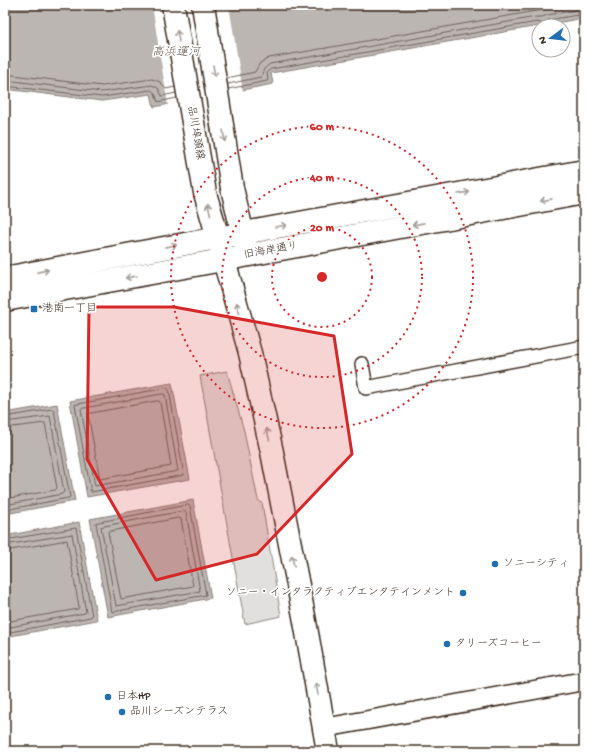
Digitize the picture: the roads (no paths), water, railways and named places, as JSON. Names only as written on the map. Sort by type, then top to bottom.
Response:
[{"type":"main road","name":"品川埠頭線","points":[[173,5],[205,193],[250,353],[272,452],[328,751]]},
{"type":"main road","points":[[203,5],[232,188],[248,255]]},
{"type":"main road","name":"旧海岸通り","points":[[5,278],[584,171]]},
{"type":"main road","name":"旧海岸通り","points":[[5,300],[584,193]]},
{"type":"street","points":[[362,364],[366,388],[584,347]]},
{"type":"street","points":[[324,728],[584,681]]},
{"type":"water","name":"高浜運河","points":[[5,5],[584,5],[584,18],[571,20],[571,18],[531,18],[531,27],[271,73],[273,84],[154,107],[151,94],[102,101],[5,89]]},
{"type":"water","points":[[172,383],[190,479],[87,497],[70,401]]},
{"type":"water","points":[[57,404],[75,501],[5,514],[5,413]]},
{"type":"water","points":[[193,500],[211,598],[108,617],[90,519]]},
{"type":"water","points":[[79,522],[97,620],[5,637],[5,536]]},
{"type":"place","name":"港南一丁目","points":[[34,309]]},
{"type":"place","name":"ソニーシティ","points":[[495,564]]},
{"type":"place","name":"ソニー・インタラクティブエンタテインメント","points":[[463,593]]},
{"type":"place","name":"タリーズコーヒー","points":[[447,644]]},
{"type":"place","name":"日本HP","points":[[108,697]]},
{"type":"place","name":"品川シーズンテラス","points":[[122,712]]}]
